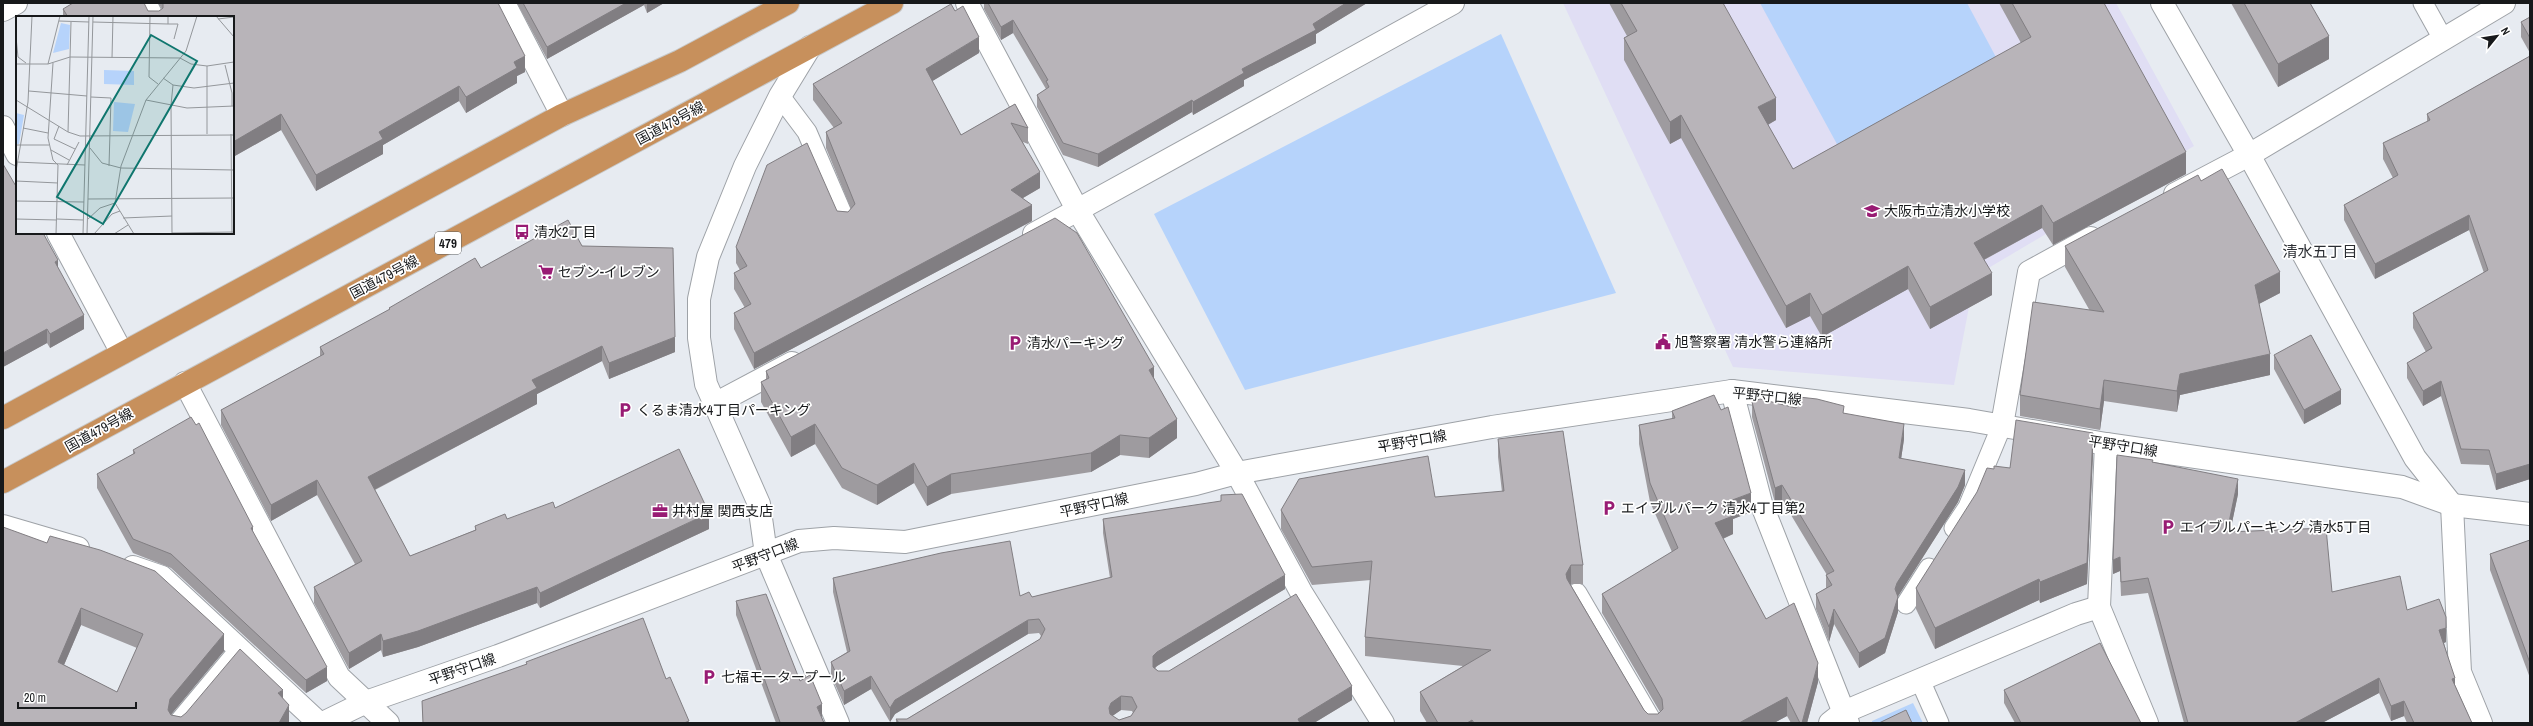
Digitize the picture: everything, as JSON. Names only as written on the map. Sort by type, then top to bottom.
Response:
[{"type":"highway","points":[[3,418],[562,115],[680,62],[788,3]]},
{"type":"highway","name":"国道479号線","points":[[3,482],[892,3]]},
{"type":"street","points":[[3,10],[16,3]]},
{"type":"street","points":[[504,3],[562,115]]},
{"type":"street","points":[[967,3],[1078,211],[1237,473],[1295,596],[1376,721]]},
{"type":"street","points":[[1015,245],[1453,3]]},
{"type":"street","points":[[2162,3],[2249,155],[2415,458],[2452,505],[2460,672],[2481,723]]},
{"type":"street","points":[[2160,202],[2249,155],[2504,3]]},
{"type":"street","points":[[810,47],[780,96],[745,166],[708,257],[699,299],[699,338],[706,384],[713,405],[759,504],[766,554],[838,723]]},
{"type":"street","points":[[3,127],[16,152]]},
{"type":"street","points":[[2002,425],[2029,272],[2112,228]]},
{"type":"street","points":[[59,234],[122,353]]},
{"type":"street","points":[[713,405],[813,352]]},
{"type":"street","points":[[186,383],[339,677],[388,723]]},
{"type":"street","points":[[1732,390],[1761,503],[1840,719],[1920,680],[2076,614],[2099,607]]},
{"type":"street","name":"平野守口線","points":[[323,723],[366,702],[498,656],[806,540],[834,538],[905,542],[1196,484],[1237,473],[1492,427],[1732,390],[2002,425],[2106,444],[2402,487],[2452,505],[2530,514]]},
{"type":"street","points":[[2106,444],[2099,607],[2148,723]]},
{"type":"street","points":[[3,526],[106,557],[162,577],[318,723]]},
{"type":"lane","points":[[147,3],[154,16]]},
{"type":"lane","points":[[2423,3],[2443,39]]},
{"type":"lane","points":[[780,96],[807,132],[844,218]]},
{"type":"lane","points":[[1906,604],[1968,507],[2002,425]]},
{"type":"lane","points":[[1577,592],[1653,723]]},
{"type":"lane","points":[[178,723],[239,650]]},
{"type":"lane","points":[[1920,680],[1939,723]]},
{"type":"shaded area","name":"大阪市立清水小学校","points":[[1563,3],[2116,3],[2194,146],[1975,276],[1954,385],[1733,367]]},
{"type":"shaded area","points":[[1760,3],[1967,3],[1997,59],[1838,146]]},
{"type":"shaded area","points":[[1501,34],[1616,293],[1245,390],[1154,214]]},
{"type":"shaded area","points":[[1913,703],[1923,723],[1872,723],[1872,721]]},
{"type":"building","points":[[73,3],[144,3],[148,11],[159,11],[163,8],[163,3],[498,3],[525,56],[514,62],[517,68],[466,97],[459,86],[379,132],[383,139],[316,175],[281,114],[234,141],[234,16],[67,16],[63,9]]},
{"type":"building","points":[[523,3],[626,3],[547,47]]},
{"type":"building","points":[[988,3],[1346,3],[1313,24],[1316,30],[1242,69],[1244,73],[1193,102],[1192,100],[1098,154],[1063,143],[1037,95],[1049,87],[1046,81],[1048,80],[1013,20],[1001,27]]},
{"type":"building","points":[[1621,3],[1723,3],[1776,98],[1758,107],[1793,169],[2031,37],[2012,3],[2104,3],[2186,152],[2053,223],[2042,205],[1974,243],[1992,273],[1930,307],[1908,266],[1822,315],[1810,293],[1786,306],[1681,115],[1670,122],[1624,38],[1637,31]]},
{"type":"building","points":[[2244,3],[2310,3],[2329,36],[2278,64]]},
{"type":"building","points":[[951,4],[955,11],[963,6],[979,37],[926,69],[961,135],[1015,104],[1028,128],[1011,123],[1040,172],[1011,190],[1032,205],[754,353],[734,313],[751,304],[734,273],[747,266],[736,247],[767,165],[807,143],[837,211],[848,212],[855,204],[826,132],[842,123],[813,84]]},
{"type":"building","points":[[2530,17],[2530,38],[2521,22]]},
{"type":"building","points":[[2530,56],[2530,464],[2496,474],[2489,450],[2461,449],[2441,381],[2423,391],[2407,363],[2432,348],[2413,313],[2488,270],[2469,215],[2375,264],[2344,205],[2398,175],[2383,143],[2430,120],[2427,114]]},
{"type":"building","points":[[3,164],[16,186],[16,234],[44,234],[58,260],[55,262],[84,315],[50,334],[47,329],[3,353]]},
{"type":"building","points":[[2222,169],[2280,272],[2255,285],[2270,354],[2180,374],[2177,391],[2104,380],[2100,409],[2020,395],[2033,302],[2104,312],[2065,246],[2198,175],[2201,181]]},
{"type":"building","points":[[1055,218],[1077,233],[1154,367],[1149,370],[1177,419],[1149,438],[1120,435],[1091,453],[951,474],[927,487],[914,463],[877,485],[842,468],[815,424],[791,437],[761,382],[769,378],[766,371]]},
{"type":"building","points":[[568,220],[582,246],[673,248],[675,337],[609,363],[602,346],[532,380],[537,388],[368,477],[410,556],[476,530],[475,526],[505,514],[507,519],[553,502],[555,508],[679,449],[709,513],[540,593],[537,587],[418,631],[383,641],[381,634],[349,653],[314,587],[362,561],[317,480],[271,505],[221,410],[324,354],[320,347],[390,309],[389,308],[475,258],[481,268]]},
{"type":"building","points":[[2311,335],[2341,390],[2304,410],[2274,355]]},
{"type":"building","points":[[1714,395],[1721,410],[1728,407],[1751,493],[1727,502],[1733,516],[1715,523],[1766,619],[1794,603],[1818,663],[1802,723],[1800,723],[1787,697],[1739,723],[1474,723],[1472,720],[1467,723],[1438,723],[1420,692],[1491,650],[1365,637],[1372,561],[1312,567],[1281,510],[1299,479],[1428,456],[1435,497],[1504,491],[1498,439],[1563,431],[1583,565],[1571,565],[1566,574],[1567,579],[1644,710],[1648,714],[1658,714],[1663,709],[1662,699],[1602,594],[1678,548],[1650,483],[1639,425],[1675,418],[1672,411]]},
{"type":"building","points":[[1799,397],[1817,399],[1844,406],[1843,413],[1904,424],[1899,458],[1965,470],[1958,487],[1897,583],[1895,589],[1898,597],[1885,638],[1859,653],[1834,609],[1829,627],[1816,594],[1832,585],[1826,575],[1834,571],[1782,485],[1775,488],[1752,402],[1760,399],[1796,408]]},
{"type":"building","points":[[191,417],[196,425],[199,423],[253,527],[251,528],[327,667],[306,680],[171,554],[133,539],[97,474],[135,453],[133,450]]},
{"type":"building","points":[[2016,420],[2093,433],[2087,563],[2040,582],[2039,579],[1935,628],[1916,588],[1977,492],[1987,468],[1994,469],[1994,466],[2010,468]]},
{"type":"building","points":[[2117,455],[2153,460],[2152,462],[2238,479],[2227,532],[2326,528],[2332,592],[2400,576],[2407,610],[2439,599],[2446,617],[2446,628],[2439,630],[2455,678],[2452,679],[2472,723],[2414,723],[2404,701],[2391,706],[2379,678],[2295,723],[2188,723],[2148,578],[2121,582],[2120,557],[2113,560]]},
{"type":"building","points":[[1242,494],[1285,575],[1157,652],[1153,656],[1153,667],[1158,671],[1169,671],[1296,594],[1352,686],[1298,719],[1300,723],[899,723],[896,719],[907,719],[1040,639],[1045,629],[1039,619],[1028,620],[895,700],[890,708],[871,676],[844,691],[831,662],[850,651],[833,578],[941,553],[1010,541],[1020,596],[1029,592],[1032,597],[1112,577],[1103,519],[1221,501],[1221,495]],"holes":[[[1121,696],[1132,697],[1137,707],[1131,716],[1119,720],[1110,714],[1109,708],[1111,703]]]},
{"type":"building","points":[[3,527],[47,543],[50,536],[100,550],[155,571],[224,634],[170,699],[168,710],[171,715],[181,717],[186,713],[240,649],[283,690],[278,693],[289,705],[279,723],[3,723]],"holes":[[[81,608],[143,634],[117,692],[58,662]]]},
{"type":"building","points":[[2530,540],[2530,663],[2490,554]]},
{"type":"building","points":[[766,594],[800,681],[810,675],[822,704],[817,707],[824,723],[777,723],[780,722],[736,601]]},
{"type":"building","points":[[643,618],[666,679],[670,677],[689,721],[684,723],[423,723],[422,701],[527,664],[526,662]]},
{"type":"building","points":[[2100,643],[2141,723],[2021,723],[2004,690]]},
{"type":"building","points":[[1906,710],[1912,723],[1879,723]]},
{"type":"place","name":"大阪市立清水小学校","points":[[1872,211]]},
{"type":"place","name":"清水2丁目","points":[[522,232]]},
{"type":"place","name":"セブン-イレブン","points":[[546,272]]},
{"type":"place","name":"旭警察署 清水警ら連絡所","points":[[1663,342]]},
{"type":"place","name":"清水パーキング","points":[[1015,343]]},
{"type":"place","name":"くるま清水4丁目パーキング","points":[[625,410]]},
{"type":"place","name":"エイブルパーク 清水4丁目第2","points":[[1609,508]]},
{"type":"place","name":"井村屋 関西支店","points":[[660,511]]},
{"type":"place","name":"エイブルパーキング 清水5丁目","points":[[2168,527]]},
{"type":"place","name":"七福モータープール","points":[[709,677]]},
{"type":"district","name":"清水五丁目","points":[[2320,251]]}]
